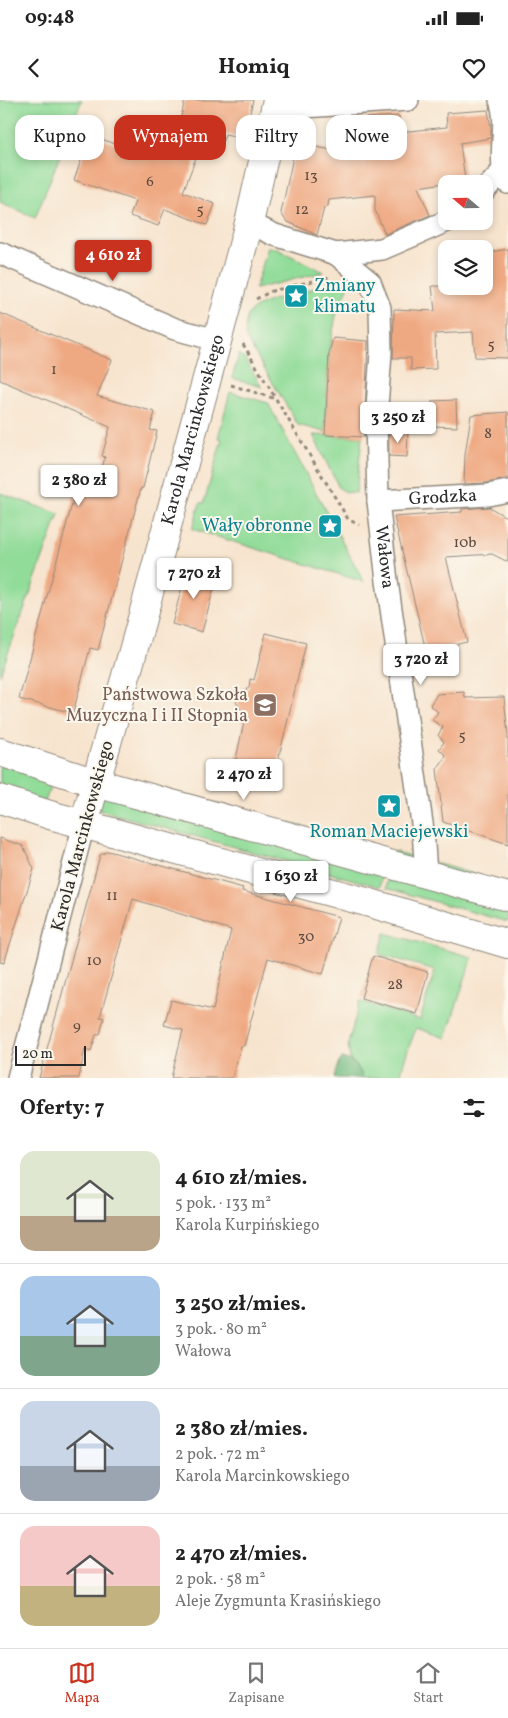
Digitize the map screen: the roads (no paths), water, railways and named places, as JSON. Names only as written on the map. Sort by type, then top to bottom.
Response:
[{"type":"street","points":[[275,104],[408,100]]},
{"type":"street","points":[[493,183],[506,172],[504,107],[500,100]]},
{"type":"street","name":"Karola Marcinkowskiego","points":[[18,1078],[84,824],[137,637],[229,341],[249,223],[275,104]]},
{"type":"street","name":"Wałowa","points":[[249,223],[275,235],[336,254],[370,282],[380,308],[381,353],[376,420],[378,501],[423,830],[426,874]]},
{"type":"street","name":"Wałowa","points":[[336,254],[382,249],[438,225]]},
{"type":"street","points":[[0,253],[175,329],[229,341]]},
{"type":"street","name":"Grodzka","points":[[378,501],[488,495],[508,491]]},
{"type":"street","points":[[0,752],[96,783],[508,897]]},
{"type":"street","points":[[0,798],[84,824],[370,903],[508,944]]},
{"type":"street","points":[[370,903],[381,862]]},
{"type":"place","name":"Zmiany klimatu","points":[[296,296]]},
{"type":"place","name":"Wały obronne","points":[[330,526]]},
{"type":"place","name":"Państwowa Szkoła Muzyczna I i II Stopnia","points":[[265,705]]},
{"type":"place","name":"Roman Maciejewski","points":[[389,806]]}]
